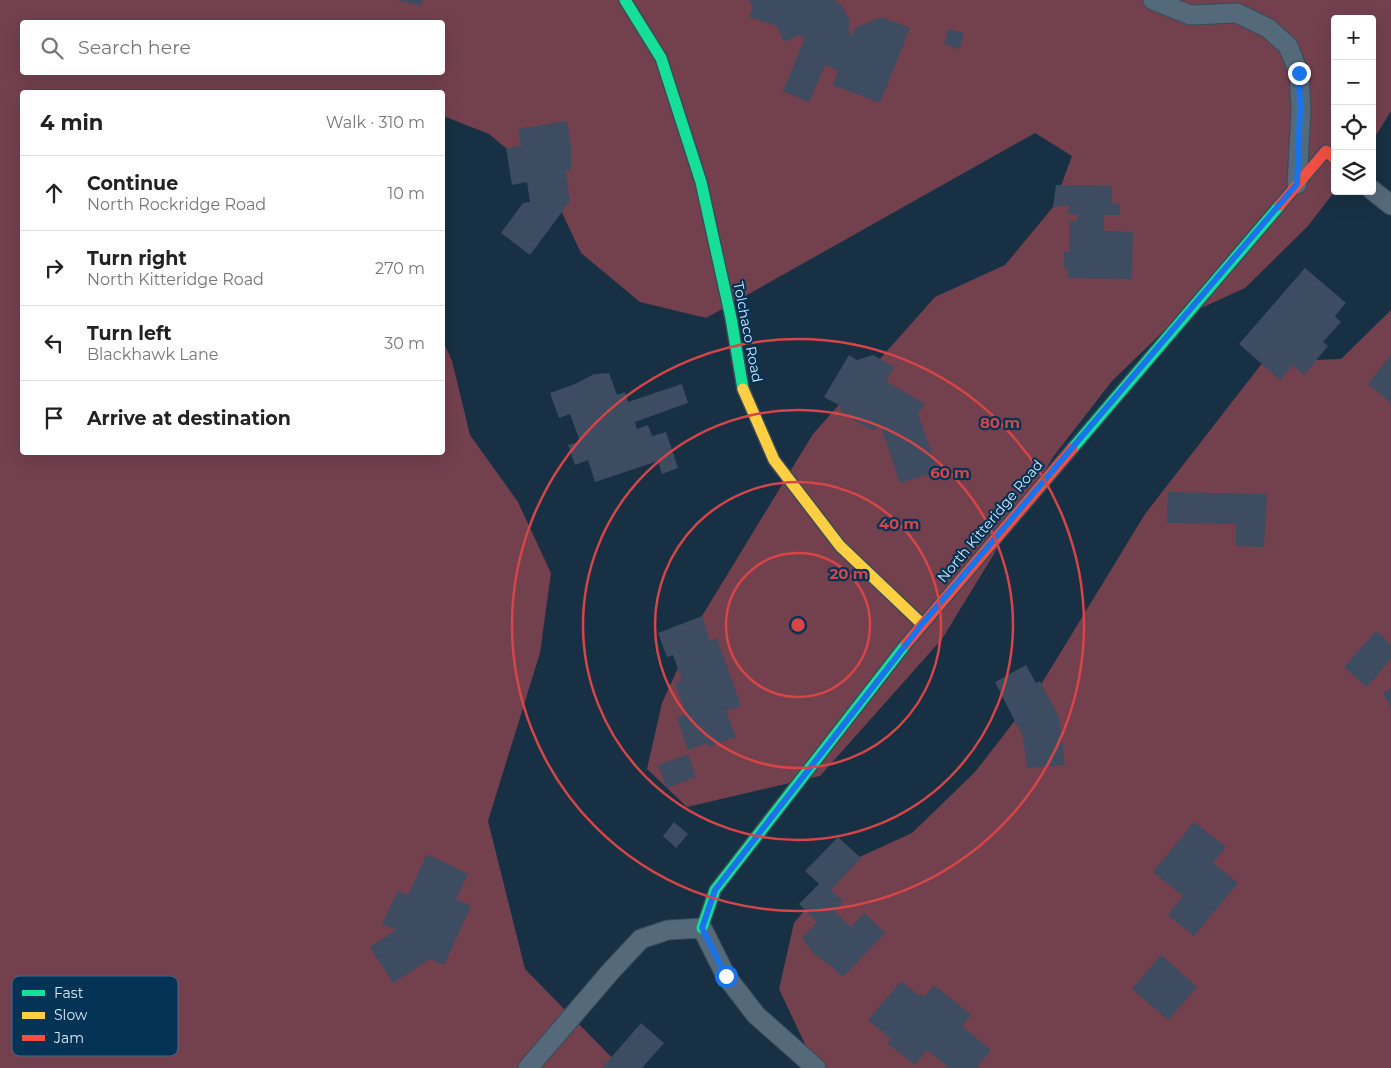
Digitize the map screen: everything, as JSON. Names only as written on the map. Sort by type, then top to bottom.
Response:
[{"type":"street","name":"Tolchaco Road","points":[[624,0],[661,58],[699,174],[731,318],[743,391],[774,460],[840,546],[922,624]]},
{"type":"street","points":[[1154,0],[1190,14],[1237,13],[1268,28],[1288,46],[1299,73],[1300,110],[1297,184]]},
{"type":"street","name":"North Kitteridge Road","points":[[702,928],[715,890],[922,624],[1297,184],[1330,155]]},
{"type":"street","points":[[1376,193],[1391,205]]},
{"type":"street","points":[[528,1068],[611,971],[641,940],[668,930],[702,928],[726,976],[756,1015],[816,1068]]},
{"type":"shaded area","points":[[0,0],[1391,0],[1391,111],[1376,135],[1376,15],[1331,15],[1332,195],[1308,226],[1245,288],[1175,320],[1112,381],[1053,457],[942,639],[820,776],[687,807],[647,769],[662,703],[702,616],[813,434],[935,297],[1005,265],[1053,207],[1072,156],[1035,133],[706,318],[640,302],[581,253],[548,183],[489,134],[445,117],[445,90],[20,90],[20,455],[445,455],[445,345],[452,361],[470,435],[518,502],[551,573],[540,653],[488,821],[525,969],[622,1068],[0,1068]]},
{"type":"shaded area","points":[[1391,310],[1391,1068],[818,1068],[779,989],[794,923],[842,865],[912,833],[975,772],[1034,696],[1145,514],[1263,362],[1341,359]]},
{"type":"building","points":[[397,0],[422,0],[421,6]]},
{"type":"building","points":[[749,0],[834,0],[842,6],[849,19],[849,34],[852,35],[855,28],[881,17],[910,28],[880,103],[833,85],[838,71],[825,65],[809,102],[783,91],[805,38],[799,35],[784,42],[777,26],[749,17],[753,8]]},
{"type":"building","points":[[948,29],[964,33],[960,49],[944,44]]},
{"type":"building","points":[[567,121],[571,145],[571,170],[566,171],[570,201],[530,255],[501,233],[523,203],[530,202],[527,182],[512,185],[506,148],[521,146],[518,129]]},
{"type":"building","points":[[1056,185],[1112,186],[1112,203],[1120,204],[1120,215],[1104,215],[1104,231],[1133,232],[1132,279],[1068,278],[1068,269],[1064,269],[1064,252],[1069,252],[1069,221],[1077,221],[1077,215],[1068,214],[1069,205],[1053,207]]},
{"type":"building","points":[[1305,268],[1346,303],[1335,316],[1341,322],[1323,342],[1328,346],[1304,375],[1293,365],[1280,380],[1239,344]]},
{"type":"building","points":[[849,355],[857,360],[873,355],[894,367],[886,381],[925,404],[918,414],[938,471],[900,483],[881,427],[872,430],[842,413],[839,405],[824,397]]},
{"type":"building","points":[[1391,355],[1391,403],[1368,384]]},
{"type":"building","points":[[609,373],[617,395],[625,392],[628,402],[682,384],[688,403],[635,422],[637,429],[648,425],[652,436],[666,432],[678,468],[662,474],[658,461],[595,482],[588,460],[575,465],[568,445],[580,442],[570,414],[559,418],[550,393],[575,384],[594,374]]},
{"type":"building","points":[[1168,492],[1267,494],[1264,547],[1236,546],[1236,524],[1167,523]]},
{"type":"building","points":[[702,616],[710,641],[717,638],[741,706],[726,711],[736,737],[708,747],[707,743],[688,750],[677,718],[686,714],[675,683],[682,680],[673,655],[667,657],[658,633]]},
{"type":"building","points":[[1376,631],[1391,645],[1391,659],[1367,687],[1344,667]]},
{"type":"building","points":[[1026,665],[1036,683],[1040,681],[1059,717],[1065,765],[1027,768],[1023,737],[995,682]]},
{"type":"building","points":[[1391,688],[1391,707],[1383,693]]},
{"type":"building","points":[[688,754],[696,777],[667,788],[658,765]]},
{"type":"building","points":[[674,822],[688,834],[676,848],[663,836]]},
{"type":"building","points":[[1194,822],[1226,847],[1213,863],[1238,883],[1194,936],[1168,915],[1183,896],[1153,872]]},
{"type":"building","points":[[838,837],[861,858],[831,890],[843,901],[834,911],[851,927],[864,913],[885,933],[843,977],[814,954],[802,938],[817,922],[799,904],[819,884],[805,871]]},
{"type":"building","points":[[427,854],[468,874],[456,899],[471,906],[444,965],[430,959],[393,983],[370,947],[396,930],[382,924],[398,891],[408,895]]},
{"type":"building","points":[[1161,955],[1197,987],[1168,1020],[1132,989]]},
{"type":"building","points":[[901,981],[917,994],[925,996],[934,985],[971,1015],[962,1026],[991,1050],[976,1068],[949,1068],[927,1050],[915,1065],[887,1043],[891,1039],[868,1020]]},
{"type":"building","points":[[641,1023],[664,1043],[642,1068],[602,1068]]},
{"type":"traffic: fast","points":[[625,0],[661,58],[701,182],[731,318],[743,389]]},
{"type":"traffic: fast","points":[[1072,449],[1280,205]]},
{"type":"traffic: fast","points":[[702,928],[715,890],[906,644]]},
{"type":"traffic: slow","points":[[743,389],[774,460],[840,546],[922,624]]},
{"type":"traffic: jam","points":[[1280,205],[1326,151],[1331,155]]},
{"type":"traffic: jam","points":[[906,644],[1072,449]]},
{"type":"route","points":[[726,976],[702,928],[715,890],[922,624],[1297,184],[1300,110],[1299,73]]}]
